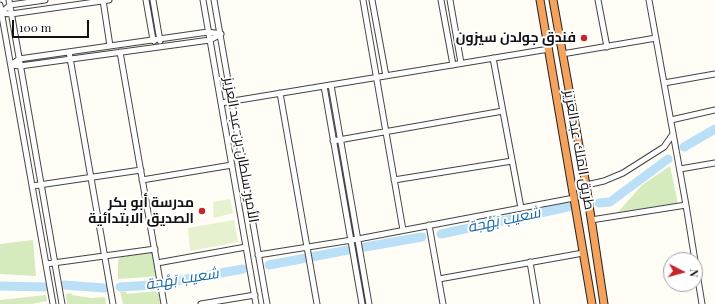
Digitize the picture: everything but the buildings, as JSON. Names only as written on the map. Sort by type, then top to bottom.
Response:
[{"type":"highway","name":"طريق الملك عبدالعزيز","points":[[540,0],[592,304]]},
{"type":"highway","name":"طريق الملك عبدالعزيز","points":[[553,0],[586,185],[604,304]]},
{"type":"street","points":[[9,3],[45,0]]},
{"type":"street","points":[[103,0],[110,46]]},
{"type":"street","points":[[2,13],[11,14],[109,0]]},
{"type":"street","points":[[146,0],[153,40],[159,46]]},
{"type":"street","points":[[153,0],[161,39],[159,46]]},
{"type":"street","name":"الأمير سلطان بن عبد العزيز","points":[[203,0],[256,304]]},
{"type":"street","name":"الأمير سلطان بن عبد العزيز","points":[[214,0],[267,304]]},
{"type":"street","points":[[363,0],[403,230]]},
{"type":"street","points":[[372,0],[386,76]]},
{"type":"street","points":[[441,0],[453,65]]},
{"type":"street","points":[[450,0],[461,63]]},
{"type":"street","points":[[598,0],[607,47]]},
{"type":"street","points":[[649,0],[680,169],[702,304]]},
{"type":"street","points":[[2,13],[9,3]]},
{"type":"street","points":[[9,3],[62,304]]},
{"type":"street","points":[[0,5],[53,304]]},
{"type":"street","points":[[11,65],[19,59],[208,32],[221,34]]},
{"type":"street","points":[[11,65],[20,66],[210,40],[221,34]]},
{"type":"street","points":[[562,54],[656,38]]},
{"type":"street","points":[[221,103],[549,49]]},
{"type":"street","points":[[69,52],[113,304]]},
{"type":"street","points":[[120,52],[164,304]]},
{"type":"street","points":[[493,58],[521,208]]},
{"type":"street","points":[[664,83],[715,74]]},
{"type":"street","points":[[331,85],[369,304]]},
{"type":"street","points":[[324,86],[362,304]]},
{"type":"street","points":[[280,93],[317,304]]},
{"type":"street","points":[[671,120],[715,110]]},
{"type":"street","points":[[333,141],[503,111]]},
{"type":"street","points":[[586,185],[604,181],[623,173],[664,147],[673,134]]},
{"type":"street","points":[[394,180],[512,161]]},
{"type":"street","points":[[680,169],[715,163]]},
{"type":"street","points":[[142,180],[232,165]]},
{"type":"street","points":[[32,186],[141,170]]},
{"type":"street","points":[[258,255],[308,250],[350,240],[574,198]]},
{"type":"street","points":[[591,220],[686,205]]},
{"type":"street","points":[[429,225],[443,304]]},
{"type":"street","points":[[157,263],[246,247]]},
{"type":"street","points":[[46,264],[154,249]]},
{"type":"street","points":[[439,279],[583,253]]},
{"type":"street","points":[[530,262],[537,304]]},
{"type":"street","points":[[201,304],[255,295]]},
{"type":"green space","points":[[670,166],[678,204],[618,212],[642,185]]},
{"type":"green space","points":[[230,199],[233,213],[214,218],[213,202]]},
{"type":"green space","points":[[234,220],[238,242],[190,251],[188,228]]},
{"type":"green space","points":[[33,240],[36,276],[0,274],[0,244]]},
{"type":"green space","points":[[150,252],[153,253],[156,279],[148,277],[118,279],[118,260],[121,257]]},
{"type":"green space","points":[[125,291],[127,294],[158,291],[161,304],[123,304],[120,292]]},
{"type":"green space","points":[[71,293],[72,295],[91,298],[105,297],[106,304],[67,304],[66,294]]},
{"type":"green space","points":[[46,295],[47,301],[31,304],[0,304],[0,300]]},
{"type":"waterway","name":"شعيب بَهْجة","points":[[684,147],[715,129]]},
{"type":"waterway","name":"شعيب بَهْجة","points":[[599,203],[610,202],[668,159]]},
{"type":"waterway","name":"شعيب بَهْجة","points":[[441,234],[568,207]]},
{"type":"waterway","name":"شعيب بَهْجة","points":[[365,247],[422,237]]},
{"type":"waterway","name":"شعيب بَهْجة","points":[[269,265],[348,250]]},
{"type":"waterway","name":"شعيب بَهْجة","points":[[120,287],[153,285],[243,269]]},
{"type":"waterway","name":"شعيب بَهْجة","points":[[64,285],[104,288]]},
{"type":"waterway","name":"شعيب بَهْجة","points":[[0,286],[44,287]]},
{"type":"place","name":"فندق جولدن سيزون","points":[[584,38]]},
{"type":"place","name":"مدرسة أبو بكر الصديق الابتدائية","points":[[202,211]]}]
